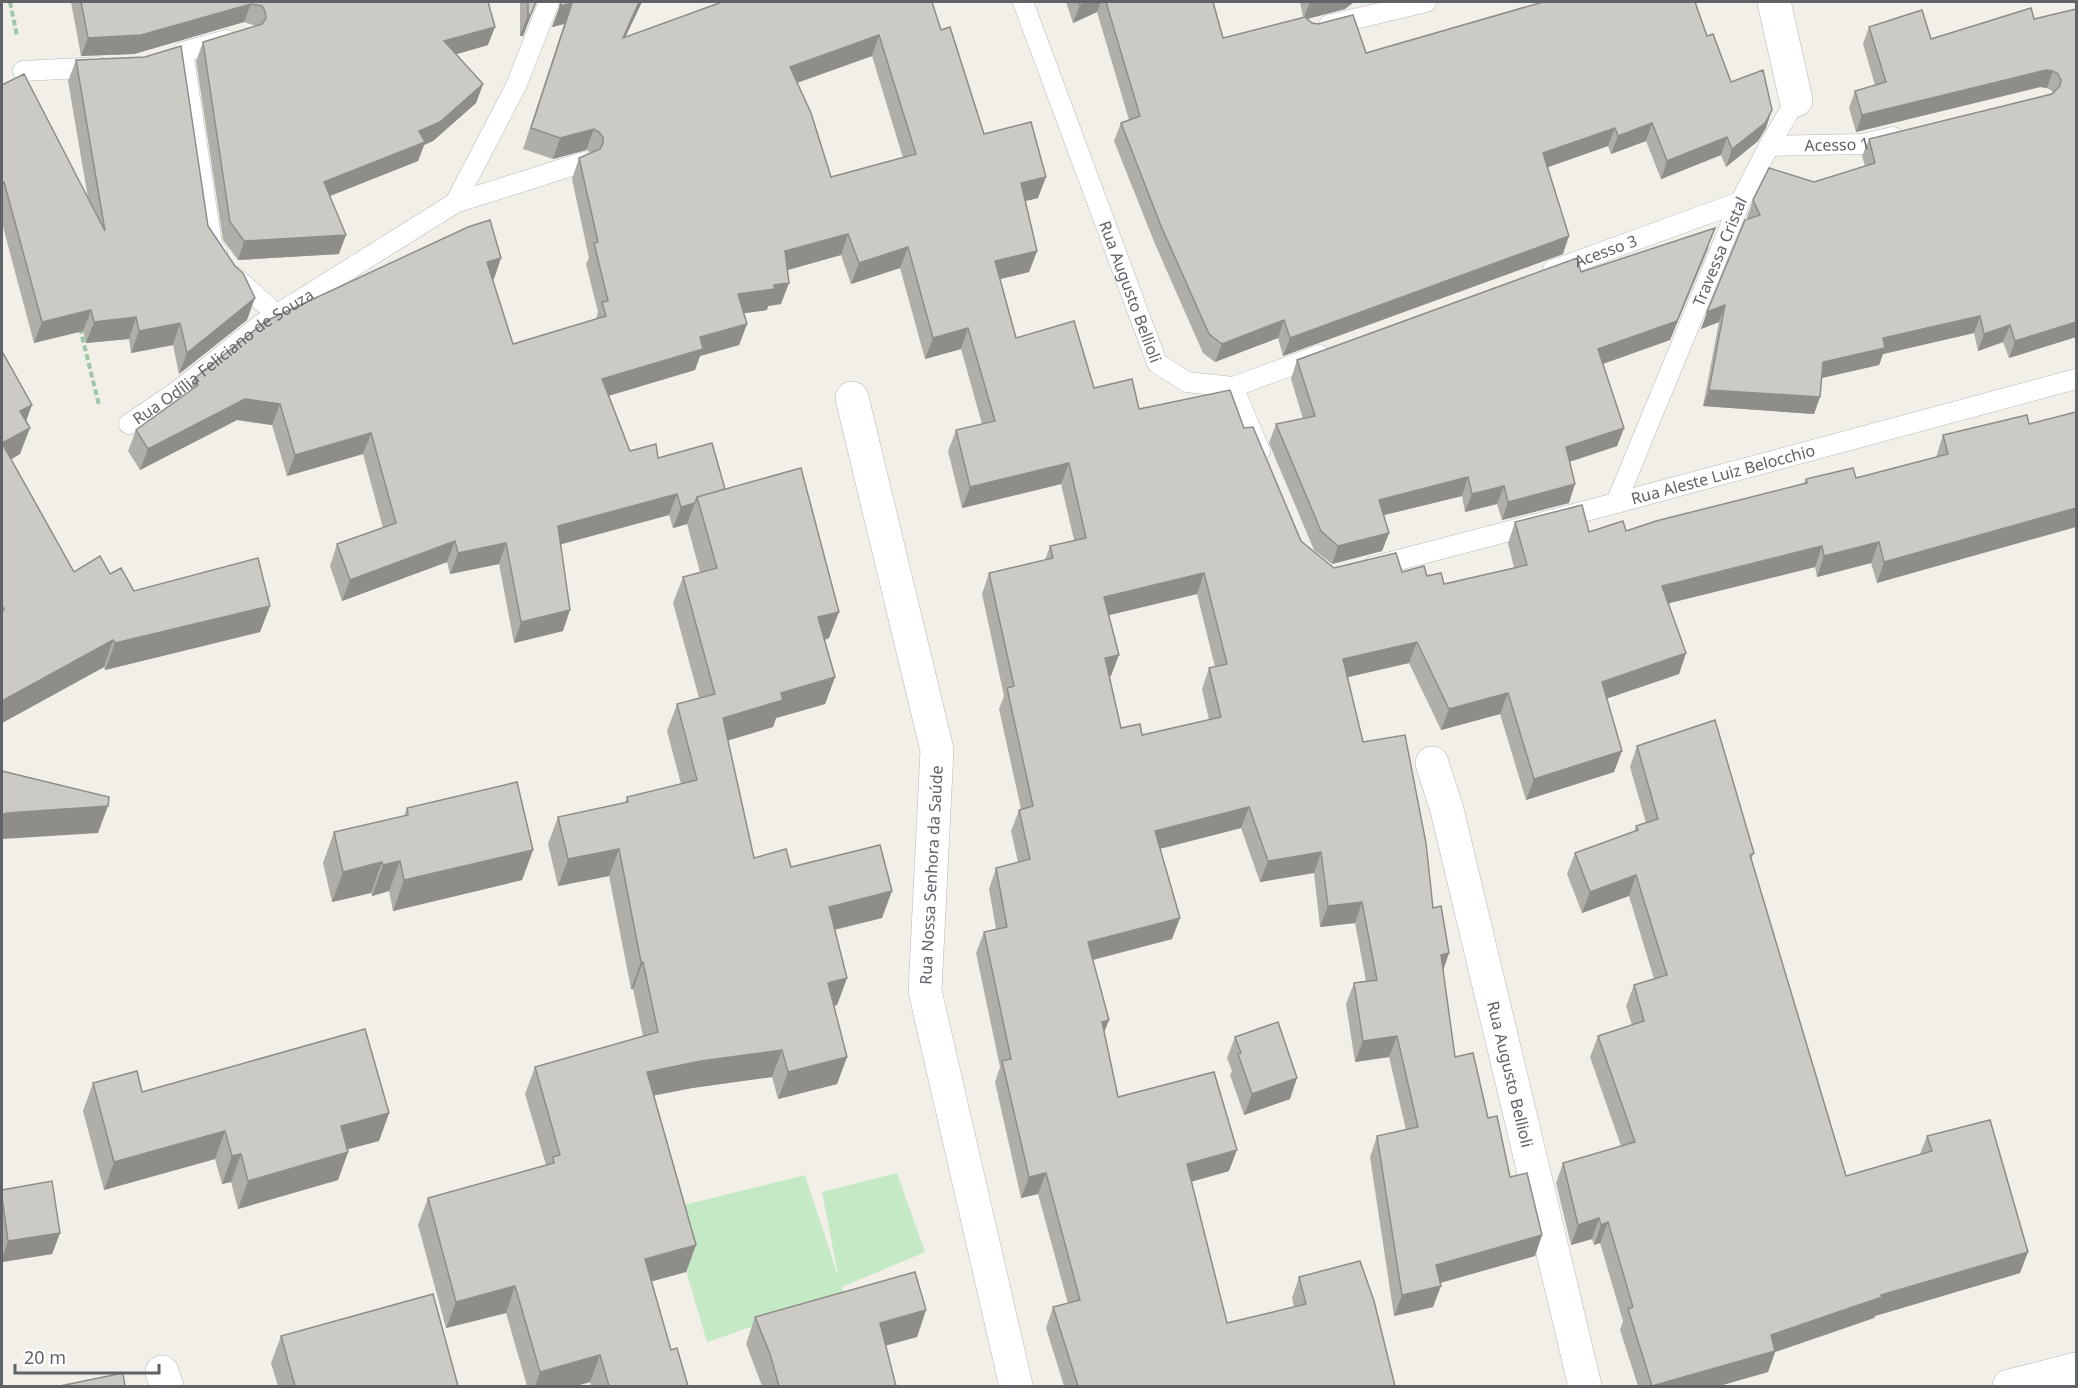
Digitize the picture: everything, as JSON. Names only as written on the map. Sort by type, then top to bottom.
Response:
[{"type":"street","name":"Travessa Cristal","points":[[1774,2],[1796,100]]},
{"type":"street","name":"Rua Nossa Senhora da Saúde","points":[[852,398],[937,750],[925,991],[1016,1386]]},
{"type":"street","name":"Rua Augusto Bellioli","points":[[1432,763],[1450,821],[1585,1386]]},
{"type":"street","points":[[2009,1386],[2076,1369]]},
{"type":"lane","points":[[454,203],[516,86],[549,2]]},
{"type":"lane","name":"Rua Augusto Bellioli","points":[[1023,2],[1157,363],[1186,382],[1233,387]]},
{"type":"lane","points":[[1309,30],[1426,2]]},
{"type":"lane","points":[[247,34],[174,54],[212,245],[237,280],[276,314]]},
{"type":"lane","points":[[24,71],[114,67]]},
{"type":"lane","name":"Travessa Cristal","points":[[1616,504],[1740,202],[1796,100]]},
{"type":"lane","name":"Acesso 1","points":[[1769,146],[1862,144],[1908,133]]},
{"type":"lane","name":"Rua Odília Feliciano de Souza","points":[[129,424],[179,390],[276,314],[454,203],[584,162]]},
{"type":"lane","name":"Acesso 3","points":[[1537,276],[1740,202]]},
{"type":"lane","points":[[1269,472],[1233,387],[1335,350]]},
{"type":"lane","name":"Rua Aleste Luiz Belocchio","points":[[1350,572],[1616,504],[2076,380]]},
{"type":"path","points":[[10,2],[24,71]]},
{"type":"path","name":"Rua Odília Feliciano de Souza","points":[[78,320],[105,423],[113,427],[129,424]]},
{"type":"green space","points":[[897,1173],[925,1252],[842,1287],[844,1295],[707,1342],[668,1209],[805,1175],[839,1279],[822,1192]]},
{"type":"building","points":[[81,2],[488,2],[495,27],[444,41],[483,84],[440,122],[419,131],[425,142],[324,182],[346,235],[244,241],[230,222],[203,42],[262,24],[266,18],[262,6],[251,4],[141,35],[88,38]]},
{"type":"building","points":[[528,2],[536,2],[531,14],[528,15]]},
{"type":"building","points":[[561,2],[639,2],[623,38],[722,2],[932,2],[941,30],[950,27],[984,134],[1031,122],[1046,177],[1021,183],[1037,251],[995,261],[1016,338],[1074,321],[1094,388],[1132,379],[1139,409],[1230,390],[1244,428],[1253,427],[1301,541],[1334,568],[1396,553],[1402,572],[1424,566],[1427,576],[1441,573],[1444,584],[1527,565],[1515,522],[1582,505],[1589,532],[1623,521],[1626,531],[1656,521],[1807,483],[1806,479],[1853,468],[1856,478],[1948,454],[1943,435],[2027,415],[2029,424],[2076,412],[2076,508],[1884,562],[1879,542],[1824,556],[1822,546],[1662,586],[1686,653],[1602,682],[1622,751],[1534,779],[1508,693],[1449,709],[1417,642],[1343,659],[1363,742],[1405,735],[1426,843],[1433,908],[1441,906],[1449,953],[1441,955],[1455,1057],[1473,1053],[1488,1118],[1497,1116],[1510,1177],[1527,1173],[1542,1235],[1436,1265],[1441,1286],[1402,1295],[1377,1136],[1418,1127],[1397,1036],[1363,1041],[1354,983],[1377,980],[1362,902],[1328,906],[1321,852],[1268,861],[1249,807],[1155,831],[1180,918],[1088,942],[1109,1020],[1102,1022],[1118,1097],[1214,1072],[1237,1150],[1187,1164],[1227,1323],[1306,1304],[1299,1277],[1360,1261],[1374,1301],[1395,1386],[1078,1386],[1053,1307],[1080,1300],[1046,1173],[1029,1177],[1002,1061],[1011,1059],[984,932],[1007,927],[996,868],[1030,859],[1019,810],[1033,806],[1007,688],[1014,686],[989,573],[1053,558],[1050,546],[1086,538],[1069,463],[970,487],[956,430],[995,421],[968,328],[933,338],[908,247],[859,263],[848,234],[785,251],[789,283],[774,285],[775,289],[738,294],[747,324],[700,337],[703,349],[602,379],[630,451],[656,444],[658,458],[712,443],[725,489],[697,497],[695,503],[681,507],[677,494],[558,526],[570,610],[521,622],[506,543],[458,553],[455,541],[350,580],[337,544],[396,523],[371,433],[295,455],[280,404],[245,399],[148,449],[136,430],[198,385],[195,378],[266,321],[468,227],[490,220],[501,258],[487,262],[513,344],[606,316],[602,302],[608,301],[594,243],[598,242],[579,158],[600,149],[603,137],[594,129],[560,138],[531,128],[572,3],[560,6]],"holes":[[[879,35],[916,154],[831,177],[811,113],[790,67]],[[1204,573],[1227,664],[1209,668],[1221,717],[1142,735],[1140,724],[1121,728],[1105,658],[1119,655],[1104,597]]]},
{"type":"building","points":[[1106,2],[1213,2],[1223,38],[1305,17],[1312,23],[1318,24],[1353,15],[1366,53],[1543,2],[1695,2],[1707,36],[1713,34],[1731,82],[1763,70],[1772,110],[1765,123],[1732,149],[1727,137],[1667,161],[1652,123],[1618,136],[1615,128],[1543,153],[1569,236],[1290,338],[1284,320],[1222,344],[1209,334],[1161,226],[1121,123],[1140,116]]},
{"type":"building","points":[[2031,8],[2034,19],[2076,9],[2076,322],[2015,341],[2010,325],[1984,334],[1980,316],[1883,338],[1885,348],[1823,362],[1820,397],[1709,390],[1725,305],[1707,312],[1745,220],[1760,215],[1753,200],[1769,168],[1814,182],[1875,163],[1869,139],[2052,94],[2060,86],[2061,80],[2058,74],[2046,70],[1862,115],[1855,91],[1886,82],[1869,27],[1922,10],[1931,39]]},
{"type":"building","points":[[181,46],[208,226],[235,266],[243,273],[255,298],[187,353],[180,323],[139,331],[136,317],[94,322],[91,310],[42,322],[4,182],[2,183],[2,85],[24,74],[105,231],[76,60],[145,57]]},
{"type":"building","points":[[1715,228],[1677,321],[1598,349],[1624,428],[1566,447],[1575,484],[1508,502],[1504,486],[1472,494],[1468,477],[1379,500],[1389,533],[1338,546],[1321,531],[1276,424],[1315,416],[1297,360],[1577,258],[1581,272]]},
{"type":"building","points":[[2,353],[32,405],[20,411],[30,428],[2,443]]},
{"type":"building","points":[[2,443],[74,572],[100,556],[110,574],[121,568],[134,591],[258,558],[270,606],[115,643],[113,640],[2,701],[2,611],[4,610],[2,604]]},
{"type":"building","points":[[801,468],[839,612],[818,617],[835,677],[781,693],[783,700],[723,718],[754,858],[786,849],[791,867],[880,845],[892,891],[829,907],[847,978],[828,983],[847,1057],[788,1072],[782,1050],[701,1061],[647,1072],[696,1245],[645,1259],[671,1350],[677,1348],[688,1386],[609,1386],[600,1355],[540,1372],[515,1286],[456,1302],[428,1198],[554,1163],[553,1157],[560,1155],[535,1067],[658,1032],[643,962],[641,962],[619,849],[568,859],[558,817],[628,802],[627,797],[697,780],[677,704],[715,694],[683,577],[717,568],[697,497]]},
{"type":"building","points":[[1715,720],[1754,853],[1750,855],[1846,1176],[1932,1151],[1927,1136],[1990,1120],[2028,1252],[1881,1295],[1882,1297],[1771,1335],[1775,1351],[1652,1386],[1628,1309],[1633,1307],[1608,1222],[1601,1225],[1599,1218],[1578,1225],[1563,1163],[1635,1142],[1598,1036],[1644,1021],[1634,985],[1667,975],[1636,875],[1590,892],[1575,853],[1638,830],[1636,826],[1658,819],[1637,746]]},
{"type":"building","points":[[2,771],[109,797],[108,806],[2,815]]},
{"type":"building","points":[[517,782],[533,850],[404,880],[400,861],[383,865],[382,862],[343,872],[334,832],[408,815],[407,808]]},
{"type":"building","points":[[1278,1022],[1297,1078],[1252,1094],[1238,1054],[1241,1053],[1235,1037]]},
{"type":"building","points":[[365,1029],[389,1113],[341,1126],[348,1152],[248,1181],[241,1154],[232,1156],[225,1131],[114,1162],[93,1083],[137,1071],[142,1092]]},
{"type":"building","points":[[52,1181],[60,1233],[8,1241],[2,1190]]},
{"type":"building","points":[[915,1272],[926,1310],[880,1323],[896,1386],[779,1386],[770,1354],[755,1317]]},
{"type":"building","points":[[433,1294],[458,1386],[295,1386],[281,1336]]},
{"type":"building","points":[[123,1373],[125,1386],[60,1386]]}]
